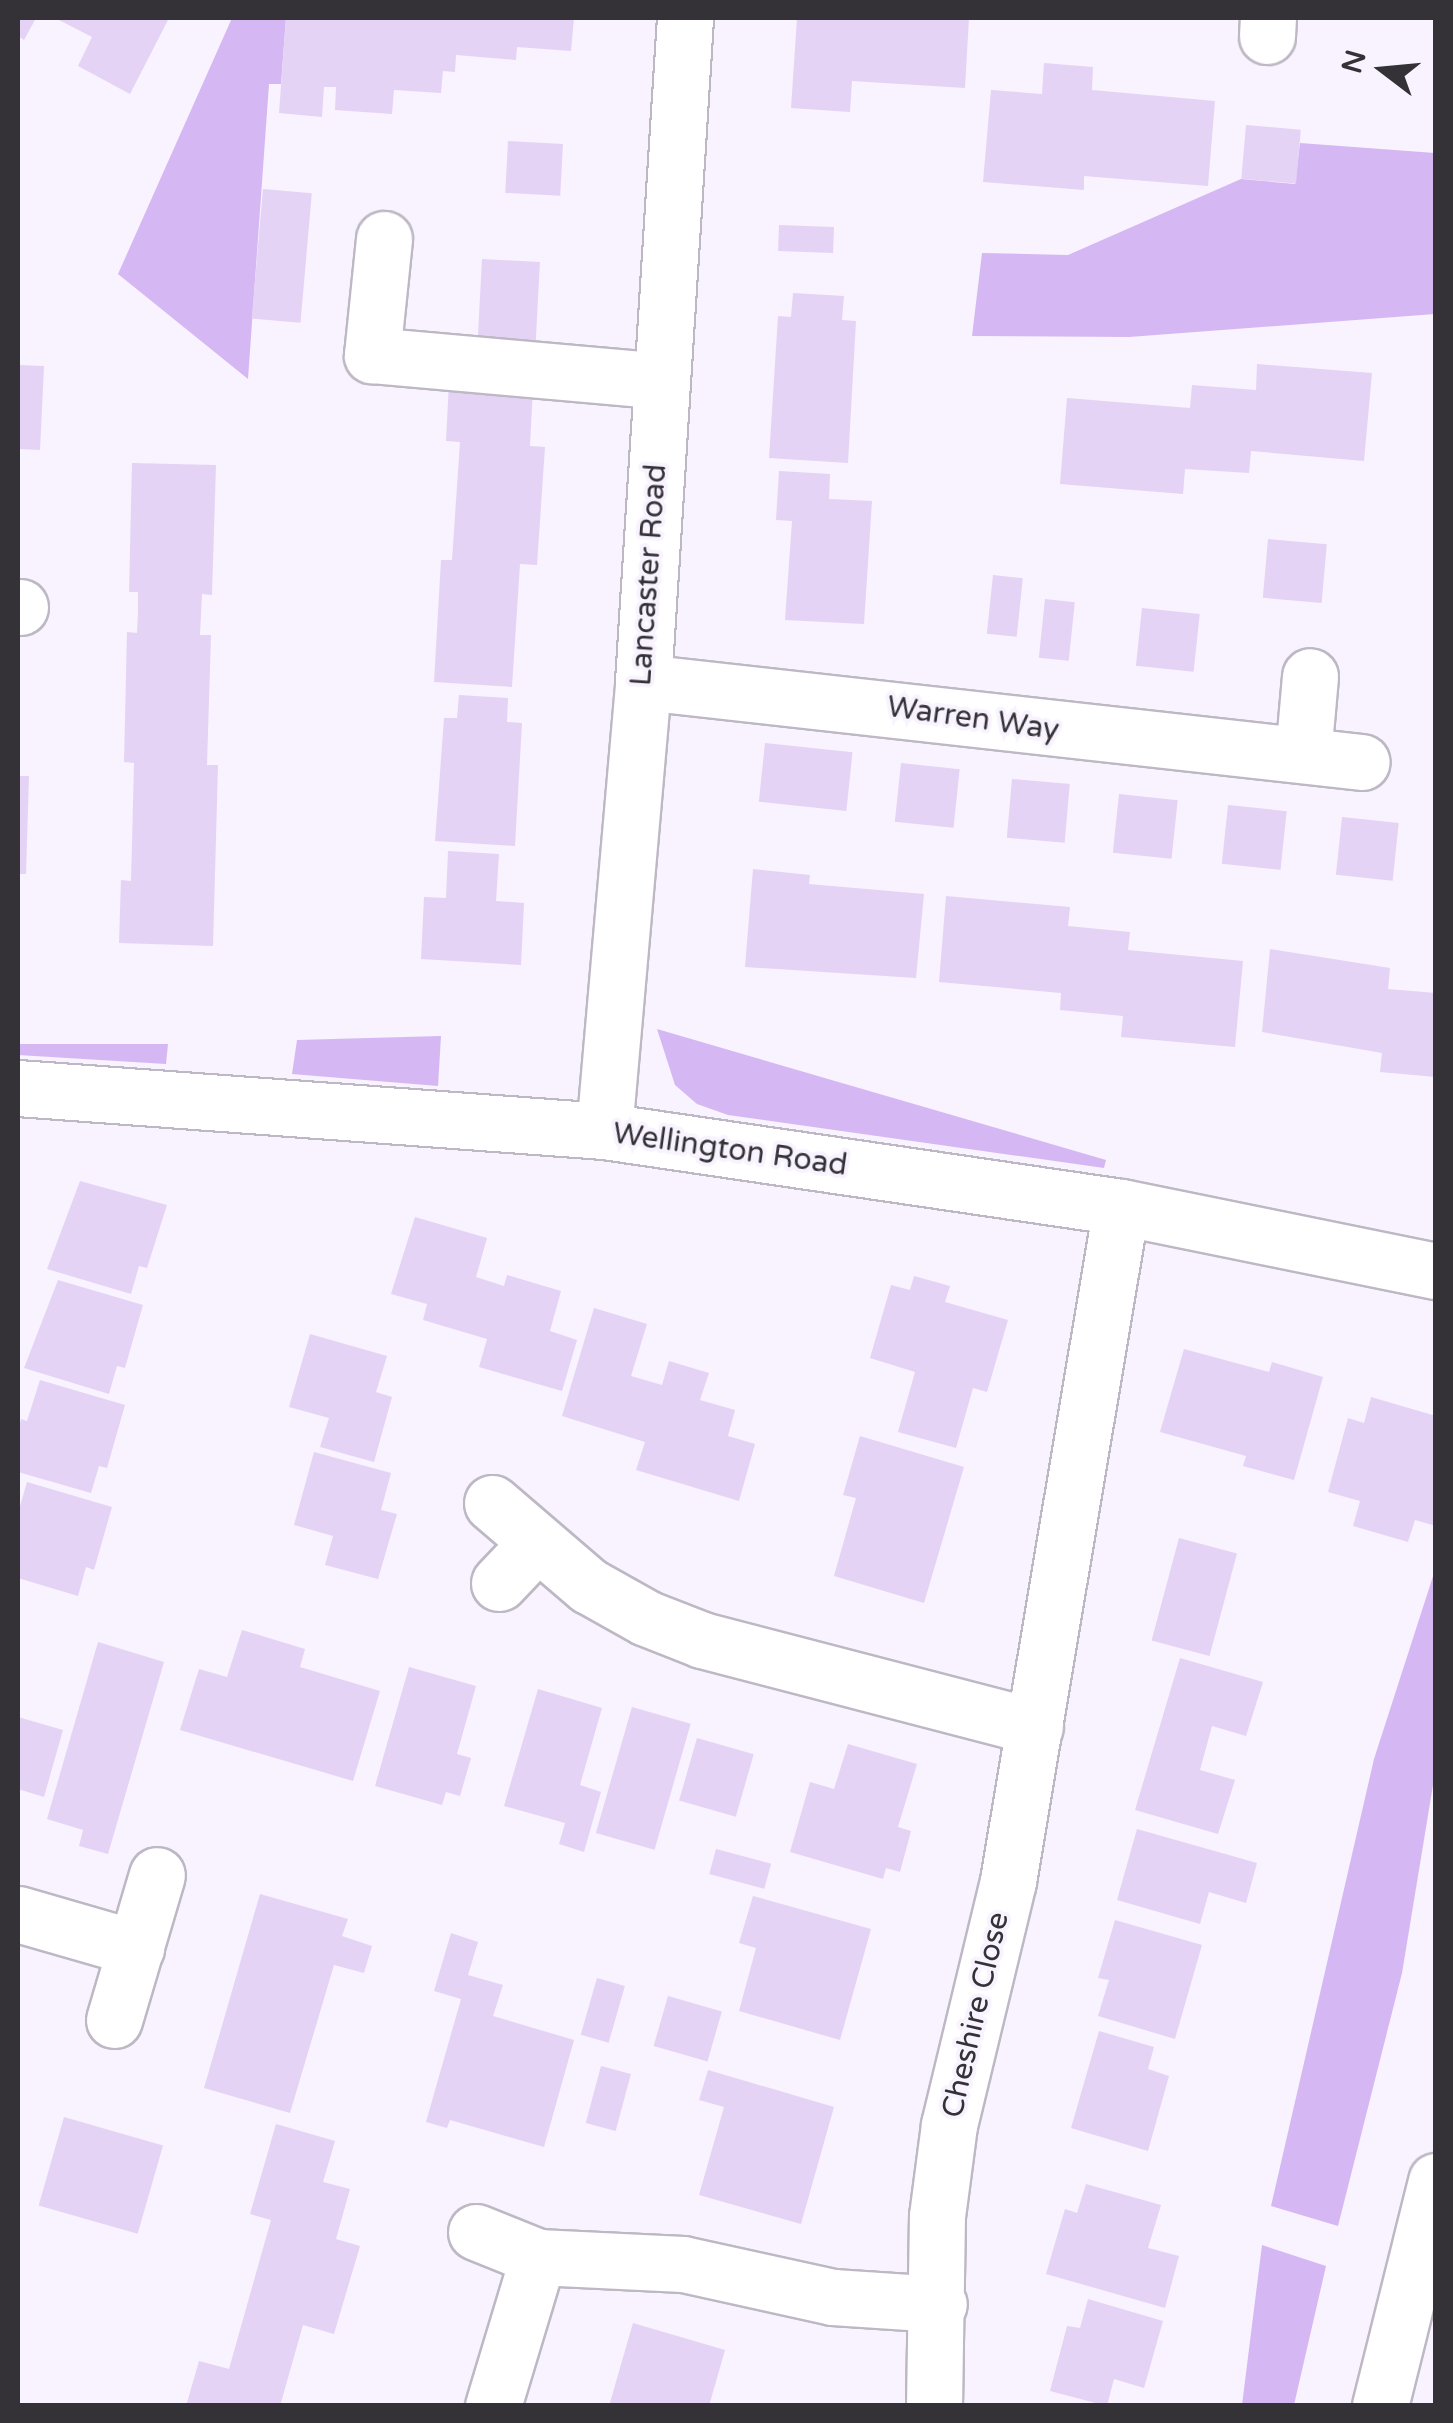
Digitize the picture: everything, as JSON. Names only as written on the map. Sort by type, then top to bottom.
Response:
[{"type":"street","name":"Lancaster Road","points":[[604,1131],[643,682],[685,18]]},
{"type":"street","points":[[384,239],[372,355],[662,381]]},
{"type":"street","points":[[1303,755],[1310,676]]},
{"type":"street","name":"Warren Way","points":[[643,682],[939,712],[1093,736],[1362,762]]},
{"type":"street","name":"Wellington Road","points":[[18,1088],[604,1131],[1121,1207],[1436,1271]]},
{"type":"street","name":"Cheshire Close","points":[[934,2406],[939,2304],[937,2216],[950,2125],[1008,1882],[1121,1207]]},
{"type":"street","points":[[492,1502],[517,1564],[646,1618],[702,1640],[1036,1727]]},
{"type":"street","points":[[114,2020],[157,1875]]},
{"type":"street","points":[[18,1914],[136,1948]]},
{"type":"street","points":[[1380,2406],[1436,2181]]},
{"type":"street","points":[[476,2232],[538,2257],[683,2264],[833,2296],[939,2304]]},
{"type":"street","points":[[493,2406],[538,2257]]},
{"type":"shaded area","points":[[232,18],[286,18],[281,84],[269,84],[248,379],[118,274]]},
{"type":"shaded area","points":[[1300,143],[1435,153],[1435,314],[1129,337],[972,336],[982,253],[1068,255],[1241,179],[1295,184]]},
{"type":"shaded area","points":[[657,1029],[1106,1160],[1104,1168],[728,1115],[697,1104],[675,1085]]},
{"type":"shaded area","points":[[441,1036],[438,1086],[292,1074],[297,1040]]},
{"type":"shaded area","points":[[18,1044],[168,1044],[166,1064],[18,1055]]},
{"type":"shaded area","points":[[1435,1570],[1435,1773],[1402,1973],[1338,2226],[1271,2206],[1374,1759]]},
{"type":"shaded area","points":[[1262,2245],[1326,2266],[1294,2405],[1242,2405]]},
{"type":"building","points":[[18,18],[36,18],[24,40],[18,36]]},
{"type":"building","points":[[55,18],[169,18],[130,94],[78,66],[92,37]]},
{"type":"building","points":[[286,18],[574,18],[571,51],[517,47],[516,60],[456,55],[455,72],[443,71],[441,93],[394,90],[392,114],[335,110],[336,87],[324,87],[322,117],[279,113]]},
{"type":"building","points":[[797,18],[969,18],[965,88],[852,81],[850,112],[791,108]]},
{"type":"building","points":[[1044,63],[1093,67],[1092,90],[1215,101],[1208,186],[1084,176],[1084,190],[983,182],[991,90],[1042,94]]},
{"type":"building","points":[[1246,125],[1301,130],[1296,184],[1241,179]]},
{"type":"building","points":[[508,141],[563,144],[560,196],[505,193]]},
{"type":"building","points":[[263,189],[312,193],[300,323],[252,319]]},
{"type":"building","points":[[779,225],[834,227],[833,253],[778,251]]},
{"type":"building","points":[[482,259],[540,262],[536,341],[478,338]]},
{"type":"building","points":[[793,293],[844,296],[842,320],[856,321],[848,463],[769,458],[778,316],[791,317]]},
{"type":"building","points":[[1257,364],[1372,373],[1364,461],[1251,451],[1249,473],[1185,469],[1183,494],[1060,484],[1067,398],[1190,408],[1192,385],[1256,390]]},
{"type":"building","points":[[18,365],[44,366],[40,450],[18,449]]},
{"type":"building","points":[[449,382],[533,387],[530,446],[545,447],[537,565],[520,564],[512,687],[434,682],[441,560],[452,560],[460,442],[446,441]]},
{"type":"building","points":[[132,463],[216,465],[212,595],[202,594],[200,635],[211,635],[207,765],[218,765],[213,946],[119,943],[121,880],[131,881],[134,763],[124,762],[127,632],[137,633],[138,612],[138,592],[129,592]]},
{"type":"building","points":[[779,471],[830,474],[829,499],[872,501],[864,624],[785,620],[792,521],[776,520]]},
{"type":"building","points":[[1268,539],[1327,544],[1322,603],[1263,598]]},
{"type":"building","points":[[993,575],[1023,578],[1017,637],[987,634]]},
{"type":"building","points":[[1045,599],[1075,602],[1069,661],[1039,658]]},
{"type":"building","points":[[1142,608],[1200,614],[1194,672],[1136,666]]},
{"type":"building","points":[[459,695],[508,698],[507,722],[522,723],[515,846],[435,841],[444,718],[457,718]]},
{"type":"building","points":[[765,743],[853,752],[846,811],[759,802]]},
{"type":"building","points":[[901,763],[960,769],[954,828],[895,822]]},
{"type":"building","points":[[18,776],[29,776],[26,874],[18,874]]},
{"type":"building","points":[[1012,779],[1070,784],[1065,843],[1007,838]]},
{"type":"building","points":[[1119,794],[1178,800],[1172,859],[1113,853]]},
{"type":"building","points":[[1228,805],[1287,811],[1281,870],[1222,864]]},
{"type":"building","points":[[1342,817],[1399,823],[1393,881],[1336,875]]},
{"type":"building","points":[[448,851],[499,854],[496,901],[524,903],[521,965],[421,959],[424,897],[446,898]]},
{"type":"building","points":[[753,869],[810,875],[809,884],[924,894],[916,978],[745,967]]},
{"type":"building","points":[[946,896],[1070,907],[1068,926],[1130,932],[1128,950],[1243,961],[1235,1047],[1121,1037],[1123,1016],[1060,1010],[1061,993],[939,982]]},
{"type":"building","points":[[1270,949],[1390,968],[1388,989],[1436,993],[1436,1077],[1380,1072],[1382,1053],[1262,1032]]},
{"type":"building","points":[[80,1181],[167,1205],[147,1268],[139,1266],[131,1294],[47,1269]]},
{"type":"building","points":[[415,1217],[487,1238],[476,1277],[504,1286],[507,1275],[561,1291],[550,1331],[577,1340],[562,1391],[479,1367],[487,1339],[423,1320],[427,1304],[391,1294]]},
{"type":"building","points":[[914,1276],[950,1286],[945,1302],[1008,1320],[987,1392],[973,1388],[956,1448],[898,1432],[915,1372],[870,1358],[891,1285],[910,1290]]},
{"type":"building","points":[[58,1280],[143,1305],[125,1368],[117,1366],[109,1394],[24,1368]]},
{"type":"building","points":[[594,1308],[647,1324],[631,1376],[662,1385],[669,1361],[709,1373],[700,1400],[735,1410],[728,1436],[755,1444],[739,1501],[636,1470],[645,1442],[562,1416]]},
{"type":"building","points":[[310,1334],[387,1356],[376,1392],[392,1397],[374,1462],[320,1447],[329,1418],[289,1407]]},
{"type":"building","points":[[1184,1349],[1269,1372],[1272,1362],[1323,1377],[1294,1480],[1243,1466],[1246,1456],[1160,1432]]},
{"type":"building","points":[[40,1380],[125,1405],[107,1468],[99,1466],[91,1493],[18,1472],[18,1430],[21,1419],[27,1421]]},
{"type":"building","points":[[1371,1397],[1436,1416],[1436,1526],[1415,1520],[1408,1542],[1353,1526],[1360,1501],[1328,1492],[1348,1418],[1364,1423]]},
{"type":"building","points":[[860,1436],[964,1467],[924,1603],[834,1576],[856,1498],[843,1495]]},
{"type":"building","points":[[314,1452],[391,1473],[381,1510],[397,1514],[378,1579],[325,1565],[333,1536],[294,1525]]},
{"type":"building","points":[[27,1482],[112,1507],[94,1570],[86,1567],[78,1596],[18,1578],[18,1513]]},
{"type":"building","points":[[1179,1538],[1237,1554],[1210,1656],[1152,1640]]},
{"type":"building","points":[[242,1630],[305,1649],[300,1667],[380,1691],[353,1781],[180,1730],[199,1669],[227,1677]]},
{"type":"building","points":[[98,1642],[164,1662],[108,1854],[79,1846],[83,1830],[47,1819]]},
{"type":"building","points":[[1180,1658],[1263,1682],[1246,1736],[1212,1726],[1200,1770],[1235,1780],[1218,1834],[1135,1810]]},
{"type":"building","points":[[409,1667],[476,1686],[457,1754],[471,1758],[460,1796],[446,1792],[442,1805],[375,1786]]},
{"type":"building","points":[[538,1689],[602,1708],[580,1785],[601,1792],[584,1852],[559,1844],[565,1823],[504,1806]]},
{"type":"building","points":[[632,1707],[691,1724],[655,1850],[596,1833]]},
{"type":"building","points":[[18,1717],[63,1730],[44,1797],[18,1789]]},
{"type":"building","points":[[697,1738],[754,1754],[736,1817],[679,1800]]},
{"type":"building","points":[[848,1744],[917,1764],[898,1827],[911,1831],[900,1872],[886,1868],[883,1879],[790,1852],[810,1782],[834,1789]]},
{"type":"building","points":[[1137,1829],[1257,1863],[1246,1903],[1209,1892],[1200,1924],[1117,1900]]},
{"type":"building","points":[[716,1849],[771,1864],[764,1889],[709,1874]]},
{"type":"building","points":[[260,1894],[348,1919],[342,1936],[372,1946],[364,1973],[334,1965],[290,2113],[204,2088]]},
{"type":"building","points":[[753,1896],[871,1929],[840,2040],[739,2011],[756,1948],[739,1943]]},
{"type":"building","points":[[1115,1920],[1202,1945],[1175,2039],[1098,2016],[1109,1980],[1098,1978]]},
{"type":"building","points":[[451,1933],[478,1942],[468,1975],[503,1985],[493,2016],[574,2040],[544,2147],[450,2120],[447,2128],[426,2122],[461,1999],[434,1991]]},
{"type":"building","points":[[597,1978],[625,1986],[609,2043],[581,2035]]},
{"type":"building","points":[[668,1996],[722,2011],[707,2061],[654,2046]]},
{"type":"building","points":[[1099,2031],[1154,2047],[1148,2069],[1169,2076],[1148,2151],[1071,2128]]},
{"type":"building","points":[[601,2066],[631,2074],[616,2131],[586,2123]]},
{"type":"building","points":[[708,2070],[834,2107],[801,2224],[699,2195],[724,2107],[699,2100]]},
{"type":"building","points":[[64,2117],[163,2145],[138,2234],[39,2205]]},
{"type":"building","points":[[276,2124],[335,2141],[323,2182],[350,2189],[336,2239],[360,2246],[334,2334],[303,2325],[280,2406],[186,2406],[199,2361],[229,2369],[271,2220],[250,2214]]},
{"type":"building","points":[[1086,2184],[1161,2205],[1148,2248],[1179,2256],[1165,2308],[1046,2274],[1065,2209],[1077,2213]]},
{"type":"building","points":[[1088,2299],[1163,2321],[1144,2388],[1114,2379],[1107,2406],[1050,2391],[1067,2326],[1080,2328]]},
{"type":"building","points":[[633,2323],[725,2350],[709,2406],[609,2406]]}]
